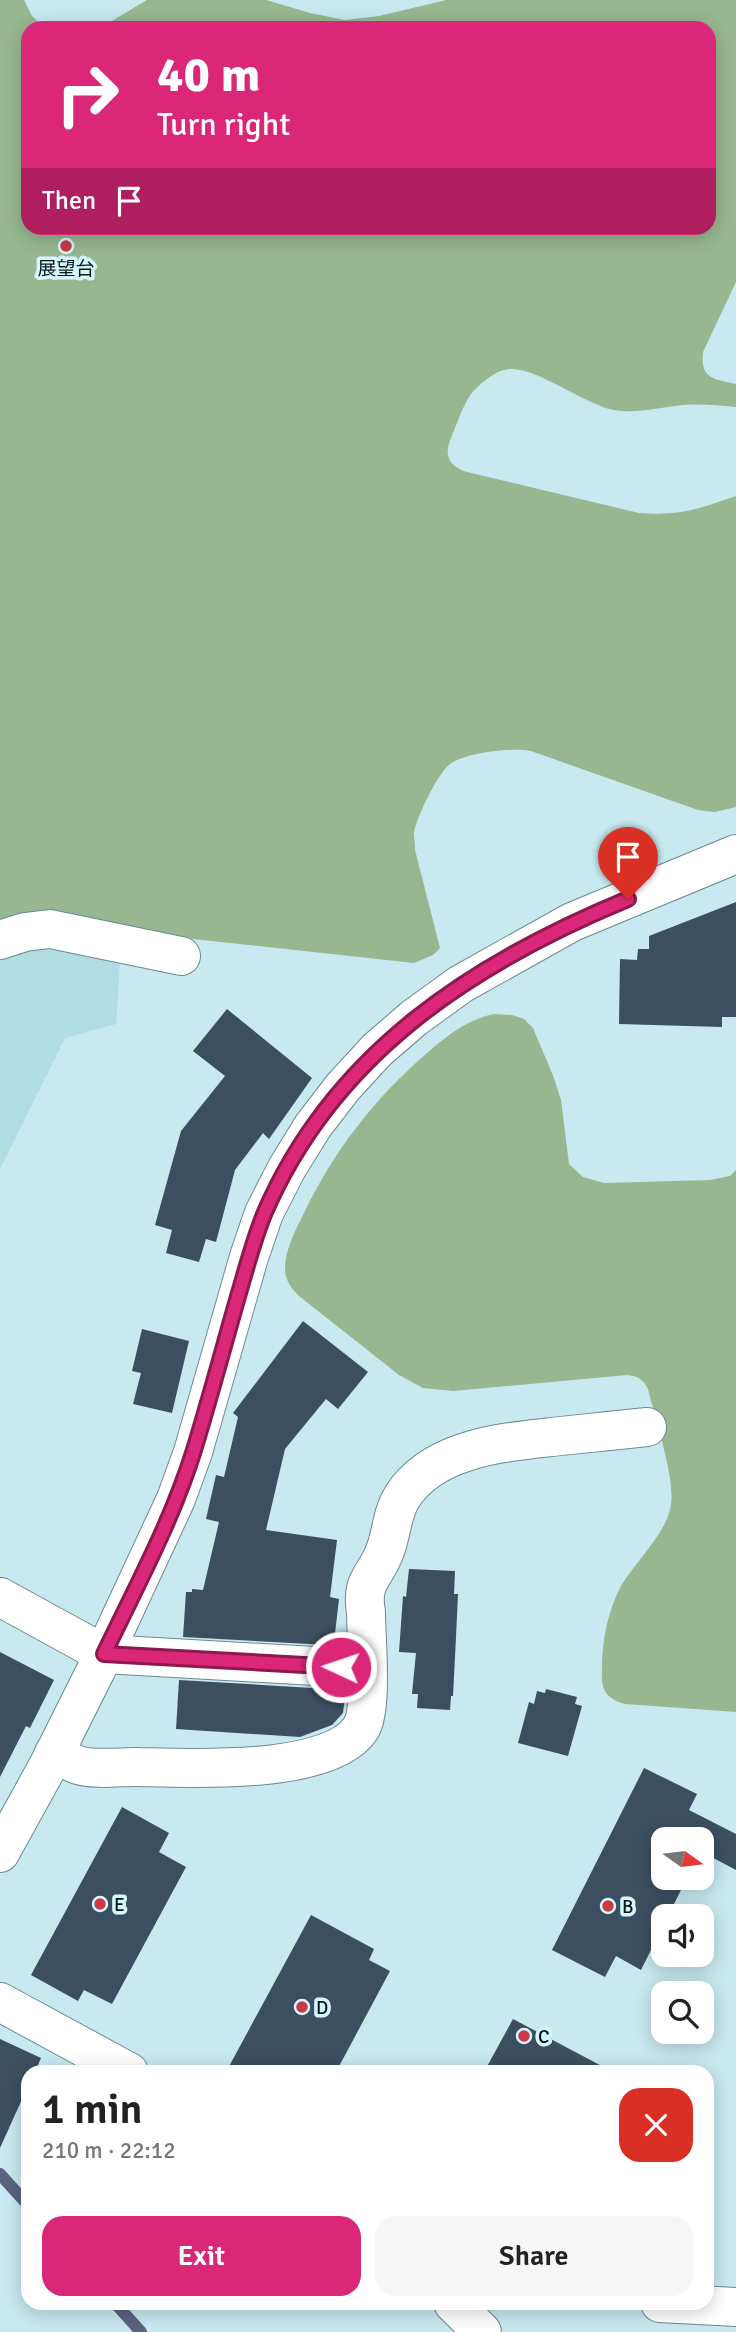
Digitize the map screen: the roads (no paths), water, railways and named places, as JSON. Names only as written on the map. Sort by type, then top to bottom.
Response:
[{"type":"street","points":[[0,1853],[104,1654],[156,1544],[194,1452],[264,1213],[313,1126],[343,1087],[377,1050],[414,1018],[461,984],[572,922],[736,854]]},
{"type":"street","points":[[0,940],[25,932],[50,929],[181,956]]},
{"type":"street","points":[[54,1753],[80,1766],[243,1768],[311,1756],[351,1741],[362,1726],[367,1707],[366,1612],[363,1598],[366,1584],[384,1556],[394,1514],[411,1485],[449,1459],[477,1447],[647,1427]]},
{"type":"street","points":[[0,1597],[104,1654],[366,1669]]},
{"type":"street","points":[[0,2002],[117,2065]]},
{"type":"street","points":[[714,2306],[736,2307]]},
{"type":"street","points":[[460,2310],[482,2332]]},
{"type":"waterway","points":[[0,2174],[21,2197]]},
{"type":"waterway","points":[[121,2310],[141,2332]]},
{"type":"place","name":"展望台","points":[[66,246]]},
{"type":"place","name":"E","points":[[100,1904]]},
{"type":"place","name":"B","points":[[608,1906]]},
{"type":"place","name":"D","points":[[302,2007]]},
{"type":"place","name":"C","points":[[524,2036]]}]
